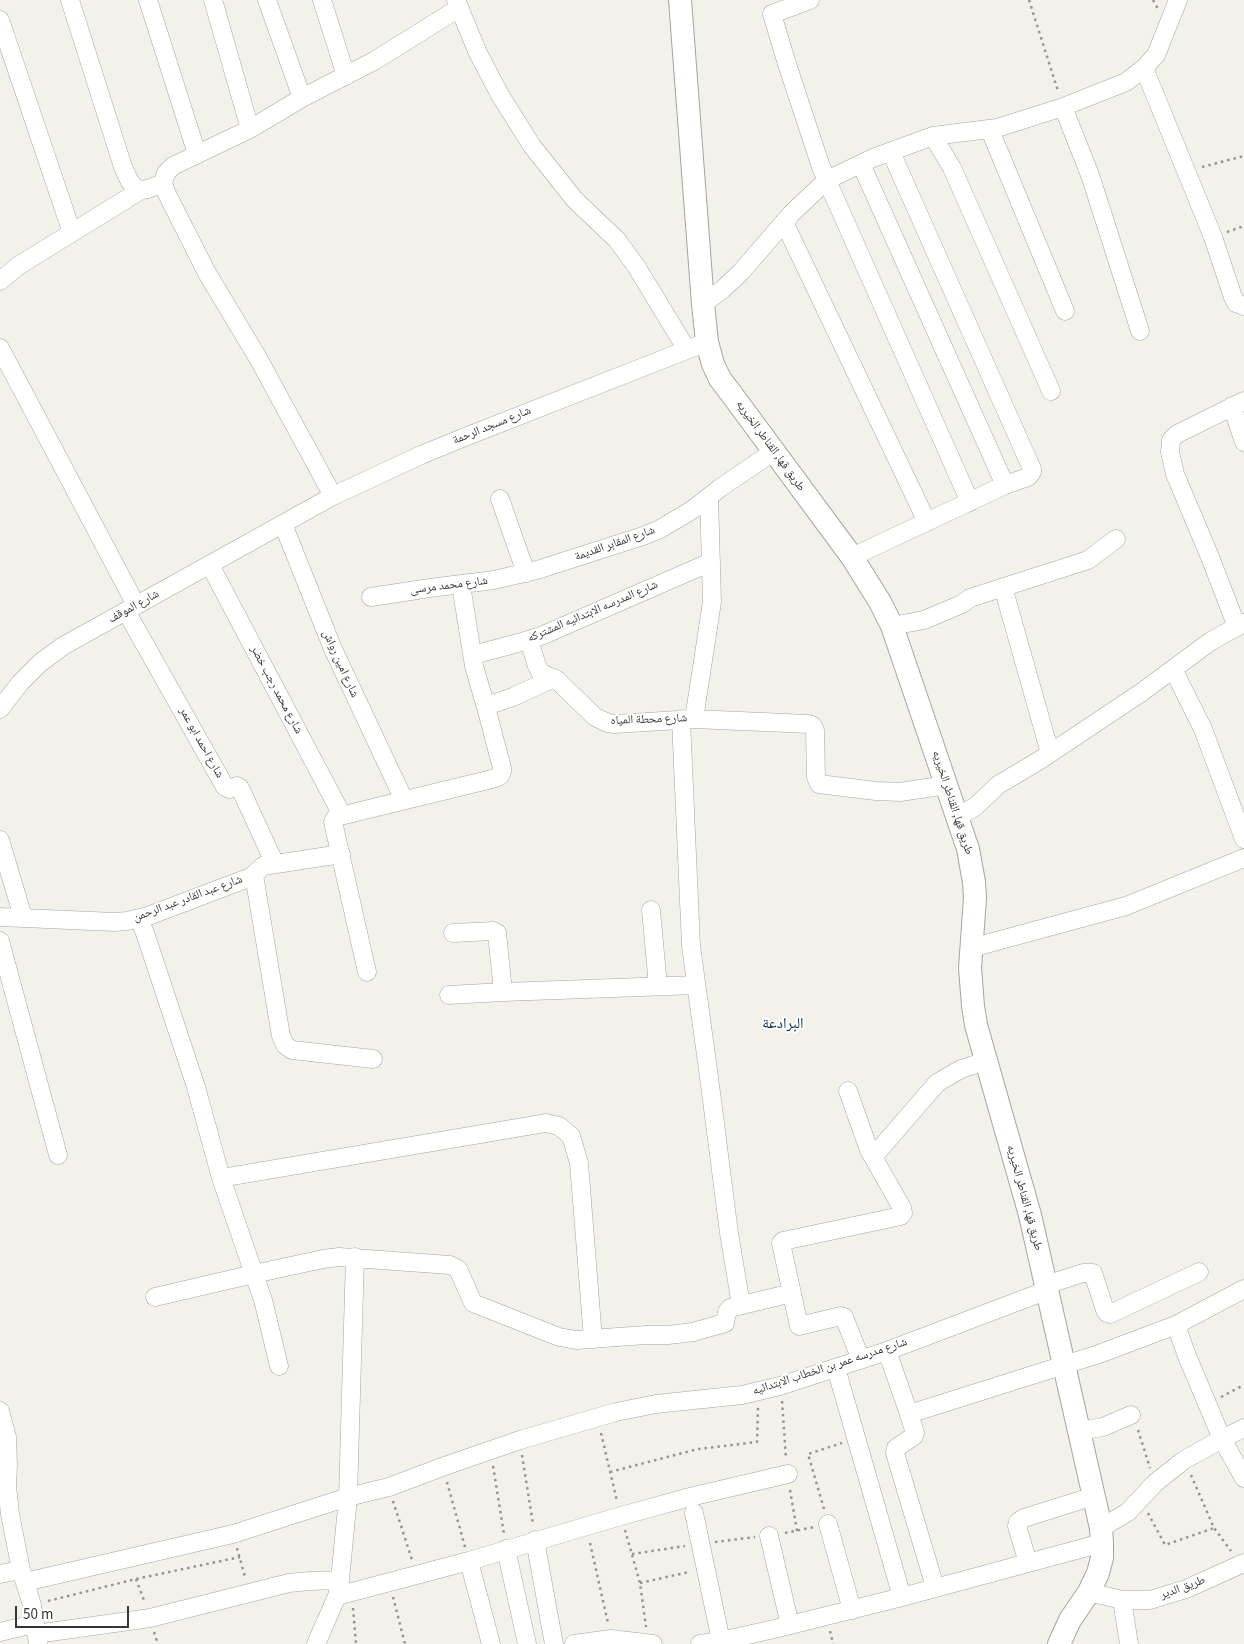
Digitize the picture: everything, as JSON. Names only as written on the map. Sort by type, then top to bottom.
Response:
[{"type":"street","points":[[70,0],[123,167],[134,187],[140,190]]},
{"type":"street","points":[[148,0],[196,154]]},
{"type":"street","points":[[213,0],[250,128]]},
{"type":"street","points":[[267,0],[302,98]]},
{"type":"street","points":[[322,0],[346,76]]},
{"type":"street","name":"طريق قها, القناطر الخيريه","points":[[680,0],[702,304],[697,346],[713,364],[720,379],[867,579],[892,626],[968,849],[974,882],[970,977],[973,1006],[1047,1288],[1102,1535],[1102,1558],[1098,1573],[1089,1592],[1057,1643]]},
{"type":"street","points":[[810,0],[772,14],[818,158],[970,502]]},
{"type":"street","points":[[702,304],[723,289],[741,272],[784,222],[827,180],[873,158],[933,136],[990,130],[1063,107],[1126,82],[1144,68],[1156,55],[1178,0]]},
{"type":"street","points":[[333,496],[258,358],[207,273],[163,183],[166,174],[173,166],[250,128],[302,98],[374,61],[457,4],[478,53],[500,94],[532,146],[575,200],[617,240],[697,346]]},
{"type":"street","points":[[0,20],[72,233]]},
{"type":"street","points":[[1144,68],[1220,256],[1233,297],[1236,303],[1244,306]]},
{"type":"street","points":[[1063,107],[1090,175],[1140,331]]},
{"type":"street","points":[[990,130],[1065,311]]},
{"type":"street","points":[[933,136],[952,168],[1051,391]]},
{"type":"street","points":[[852,557],[1005,485],[1028,477],[1032,469],[891,152]]},
{"type":"street","points":[[861,164],[1005,485]]},
{"type":"street","points":[[0,280],[18,266],[140,190],[163,183]]},
{"type":"street","points":[[784,222],[927,522]]},
{"type":"street","name":"شارع مسجد الرحمة","points":[[283,524],[333,496],[421,455],[697,346]]},
{"type":"street","points":[[0,348],[131,608]]},
{"type":"street","points":[[958,817],[976,806],[998,785],[1142,692],[1211,641],[1240,625],[1175,474],[1170,452],[1172,440],[1176,434],[1238,403],[1244,442]]},
{"type":"street","name":"شارع المقابر القديمة","points":[[526,573],[643,536],[676,520],[773,452]]},
{"type":"street","points":[[708,497],[711,615],[687,719],[688,910],[691,946],[710,1077],[729,1233],[741,1305]]},
{"type":"street","points":[[500,499],[526,573]]},
{"type":"street","name":"شارع الموقف","points":[[0,709],[20,682],[40,663],[63,646],[283,524]]},
{"type":"street","name":"شارع امين رواش","points":[[283,524],[333,649],[404,800]]},
{"type":"street","points":[[892,626],[924,620],[962,604],[970,598],[1088,560],[1116,540]]},
{"type":"street","name":"شارع المدرسه الابتدائيه المشتركه","points":[[473,655],[529,640],[711,562]]},
{"type":"street","name":"شارع محمد رجب خضر","points":[[210,565],[342,815]]},
{"type":"street","name":"شارع محمد مرسى","points":[[371,597],[494,580],[526,573]]},
{"type":"street","points":[[367,972],[342,854],[333,822],[336,817],[500,776],[502,768],[474,666],[461,585]]},
{"type":"street","points":[[1003,587],[1050,753]]},
{"type":"street","name":"شارع احمد ابو عمر","points":[[131,608],[226,787],[229,789],[237,786],[240,788],[275,864]]},
{"type":"street","name":"شارع محطة المياه","points":[[529,640],[539,670],[545,675],[554,678],[595,716],[608,723],[687,719],[809,724],[815,730],[816,777],[819,784],[900,792],[947,785]]},
{"type":"street","points":[[1173,669],[1203,730],[1244,839]]},
{"type":"street","points":[[486,706],[521,694],[554,678]]},
{"type":"street","points":[[0,840],[22,917]]},
{"type":"street","name":"شارع عبد القادر عبد الرحمن","points":[[0,917],[115,922],[139,919],[254,875],[263,866],[342,854]]},
{"type":"street","points":[[971,948],[1126,906],[1244,858]]},
{"type":"street","points":[[254,875],[281,1036],[285,1045],[292,1050],[373,1059]]},
{"type":"street","points":[[651,910],[658,986]]},
{"type":"street","points":[[139,919],[196,1087],[221,1178],[263,1300],[279,1366]]},
{"type":"street","points":[[453,932],[493,931],[497,933],[503,992]]},
{"type":"street","points":[[0,942],[58,1155]]},
{"type":"street","points":[[449,995],[696,985]]},
{"type":"street","points":[[873,1157],[937,1083],[961,1069],[986,1061]]},
{"type":"street","points":[[848,1091],[873,1157],[902,1208],[903,1214],[781,1243],[799,1326],[840,1316],[844,1317],[861,1360]]},
{"type":"street","points":[[221,1178],[546,1124],[559,1126],[571,1136],[579,1163],[593,1339]]},
{"type":"street","points":[[155,1296],[323,1259],[355,1257],[450,1265],[458,1269],[471,1301],[476,1305],[566,1339],[593,1339],[677,1335],[693,1332],[723,1324],[726,1322],[728,1310],[792,1293]]},
{"type":"street","points":[[316,1644],[343,1590],[348,1497],[355,1257]]},
{"type":"street","name":"شارع مدرسه عمر بن الخطاب الابتدائيه","points":[[0,1574],[23,1576],[233,1534],[348,1497],[389,1487],[490,1449],[597,1417],[656,1404],[758,1392],[780,1386],[861,1360],[1083,1273],[1093,1273],[1105,1310],[1110,1314],[1198,1272]]},
{"type":"street","points":[[909,1414],[1100,1354],[1176,1325],[1244,1289]]},
{"type":"street","points":[[1176,1325],[1222,1439],[1244,1478]]},
{"type":"street","points":[[887,1350],[915,1433],[914,1436],[896,1448],[895,1453],[935,1588]]},
{"type":"street","points":[[836,1368],[902,1597]]},
{"type":"street","points":[[0,1411],[7,1437],[8,1465],[5,1515],[32,1605],[36,1634]]},
{"type":"street","points":[[1079,1431],[1103,1427],[1131,1415]]},
{"type":"street","points":[[700,1644],[721,1641],[852,1610],[1028,1563],[1102,1535],[1156,1483],[1184,1460],[1244,1428]]},
{"type":"street","points":[[0,1632],[36,1634],[150,1618],[289,1583],[310,1581],[343,1590],[390,1583],[690,1497],[788,1474]]},
{"type":"street","points":[[1028,1563],[1017,1526],[1018,1522],[1024,1518],[1094,1496]]},
{"type":"street","points":[[694,1513],[721,1641]]},
{"type":"street","points":[[828,1524],[852,1610]]},
{"type":"street","points":[[769,1536],[790,1625]]},
{"type":"street","points":[[535,1540],[554,1644]]},
{"type":"street","points":[[506,1549],[527,1644]]},
{"type":"street","points":[[469,1561],[491,1644]]},
{"type":"street","name":"طريق الدير","points":[[1089,1592],[1122,1600],[1150,1600],[1186,1589],[1242,1564]]},
{"type":"street","points":[[1122,1600],[1129,1644]]},
{"type":"street","points":[[574,1644],[612,1639],[654,1644]]},
{"type":"path","points":[[1029,0],[1063,107]]},
{"type":"path","points":[[1186,172],[1244,156]]},
{"type":"path","points":[[1207,1405],[1244,1385]]},
{"type":"path","points":[[780,1386],[788,1474],[797,1531]]},
{"type":"path","points":[[610,1472],[698,1449],[757,1442],[758,1392]]},
{"type":"path","points":[[1131,1415],[1133,1416],[1156,1483]]},
{"type":"path","points":[[597,1417],[621,1516],[640,1583],[646,1622],[646,1644]]},
{"type":"path","points":[[828,1524],[808,1454],[855,1439]]},
{"type":"path","points":[[520,1440],[535,1540]]},
{"type":"path","points":[[490,1449],[506,1549]]},
{"type":"path","points":[[1184,1460],[1214,1528],[1242,1564]]},
{"type":"path","points":[[442,1467],[469,1561]]},
{"type":"path","points":[[389,1487],[416,1576]]},
{"type":"path","points":[[1140,1498],[1165,1545],[1214,1528]]},
{"type":"path","points":[[586,1526],[612,1639]]},
{"type":"path","points":[[632,1554],[769,1536]]},
{"type":"path","points":[[32,1605],[240,1556],[249,1593]]},
{"type":"path","points":[[640,1583],[706,1568]]},
{"type":"path","points":[[136,1579],[150,1618]]},
{"type":"path","points":[[390,1583],[405,1644]]},
{"type":"path","points":[[343,1590],[356,1644]]},
{"type":"district","name":"البرادعة","points":[[783,1025]]}]
